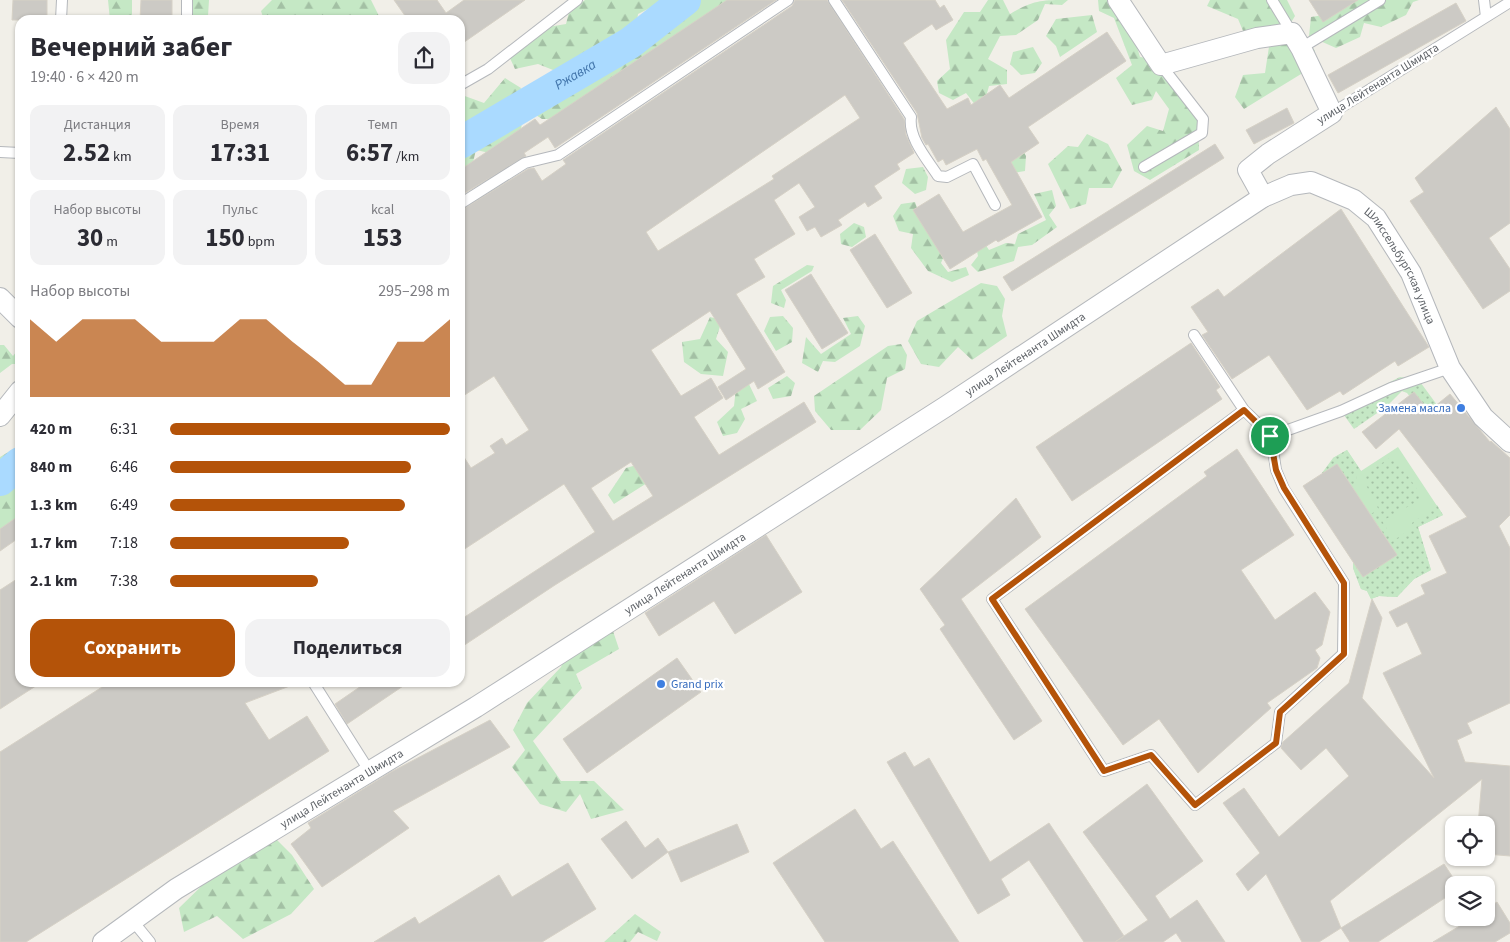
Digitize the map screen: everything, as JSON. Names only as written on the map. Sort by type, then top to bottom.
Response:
[{"type":"street","points":[[1118,0],[1161,65],[1257,38],[1296,40],[1332,113]]},
{"type":"street","name":"улица Лейтенанта Шмидта","points":[[102,942],[176,889],[476,707],[945,407],[1263,197],[1248,170],[1268,154],[1332,113]]},
{"type":"street","name":"Шлиссельбургская улица","points":[[1263,197],[1291,185],[1311,182],[1354,200],[1376,218],[1411,273],[1450,368],[1483,417],[1510,442]]},
{"type":"street","points":[[0,298],[15,313]]},
{"type":"street","points":[[0,416],[15,397]]},
{"type":"lane","points":[[61,15],[62,0]]},
{"type":"lane","points":[[187,0],[187,15]]},
{"type":"lane","points":[[465,81],[488,69],[577,0]]},
{"type":"lane","points":[[465,201],[525,163],[558,154],[788,0]]},
{"type":"lane","points":[[834,0],[911,117],[909,126],[922,153],[938,176],[947,177],[972,164],[995,205]]},
{"type":"lane","points":[[1272,0],[1296,40],[1380,0]]},
{"type":"lane","points":[[1484,0],[1486,16]]},
{"type":"lane","name":"улица Лейтенанта Шмидта","points":[[1332,113],[1510,2]]},
{"type":"lane","points":[[1144,167],[1202,133],[1203,119],[1161,65]]},
{"type":"lane","points":[[0,152],[15,153]]},
{"type":"lane","points":[[1194,335],[1244,410],[1270,436],[1276,470],[1284,488],[1344,583],[1344,654],[1280,712],[1276,743],[1195,805],[1151,755],[1104,771],[992,599],[1244,410]]},
{"type":"lane","points":[[1270,436],[1340,410],[1391,388],[1450,368]]},
{"type":"lane","points":[[317,687],[370,772]]},
{"type":"lane","points":[[132,920],[150,942]]},
{"type":"green space","points":[[108,0],[132,0],[132,15],[110,15]]},
{"type":"green space","points":[[181,0],[209,0],[208,15],[182,15]]},
{"type":"green space","points":[[272,0],[371,0],[378,15],[262,15],[261,11]]},
{"type":"green space","points":[[585,0],[666,0],[638,14],[636,28],[615,34],[604,48],[558,72],[538,64],[515,69],[509,56],[548,27],[566,24],[569,12]]},
{"type":"green space","points":[[695,0],[738,0],[612,88],[592,90],[573,119],[542,119],[528,110],[544,88],[622,54],[659,24],[670,19]]},
{"type":"green space","points":[[988,0],[1003,0],[1010,14],[1038,2],[1068,0],[1062,5],[1045,4],[1038,20],[1016,35],[1000,36],[988,59],[1007,70],[1007,84],[989,86],[984,104],[976,106],[966,93],[953,100],[939,93],[937,81],[950,69],[946,40],[964,12],[980,12]]},
{"type":"green space","points":[[1098,0],[1112,0],[1115,14],[1130,23],[1140,57],[1154,59],[1198,116],[1199,150],[1150,180],[1134,171],[1127,145],[1147,126],[1163,131],[1169,109],[1156,91],[1152,100],[1132,105],[1116,78],[1132,65],[1114,18],[1099,11]]},
{"type":"green space","points":[[1210,0],[1287,0],[1295,16],[1284,34],[1306,37],[1315,51],[1306,71],[1244,109],[1235,97],[1243,75],[1265,73],[1270,40],[1246,38],[1238,19],[1207,6]]},
{"type":"green space","points":[[1347,0],[1419,0],[1413,2],[1406,15],[1381,27],[1364,23],[1360,37],[1336,48],[1309,36],[1311,17],[1330,14]]},
{"type":"green space","points":[[1092,15],[1097,32],[1060,57],[1056,46],[1046,36],[1056,19]]},
{"type":"green space","points":[[1033,47],[1042,63],[1035,73],[1021,75],[1010,64],[1013,52]]},
{"type":"green space","points":[[505,78],[521,88],[513,107],[522,122],[519,144],[499,155],[476,150],[471,170],[465,174],[465,96],[484,103]]},
{"type":"green space","points":[[1000,130],[1013,132],[1026,156],[1025,171],[1012,173]]},
{"type":"green space","points":[[1087,134],[1108,144],[1122,170],[1112,188],[1089,188],[1086,204],[1070,209],[1048,164],[1068,146],[1078,147]]},
{"type":"green space","points":[[923,167],[928,177],[926,190],[915,194],[902,183],[906,169]]},
{"type":"green space","points":[[1052,190],[1056,206],[1049,215],[1057,227],[1032,245],[1018,247],[1014,261],[978,272],[971,265],[978,256],[975,242],[983,241],[989,250],[1006,243],[1015,244],[1018,234],[1046,220],[1034,194]]},
{"type":"green space","points":[[915,202],[922,222],[952,238],[941,263],[948,272],[966,267],[969,275],[952,282],[928,271],[911,248],[913,234],[899,231],[893,216],[901,204]]},
{"type":"green space","points":[[854,223],[864,227],[866,237],[852,247],[841,244],[840,234]]},
{"type":"green space","points":[[807,265],[814,266],[812,271],[781,290],[786,300],[784,308],[771,303],[773,286]]},
{"type":"green space","points":[[981,283],[997,286],[1005,299],[1002,316],[1007,336],[972,360],[958,347],[939,367],[921,364],[908,341],[917,321]]},
{"type":"green space","points":[[783,316],[793,328],[792,342],[776,351],[764,331],[770,317]]},
{"type":"green space","points":[[858,316],[865,326],[860,346],[835,362],[823,361],[818,372],[802,363],[806,337],[821,354],[851,334],[843,318]]},
{"type":"green space","points":[[710,317],[722,320],[716,339],[728,352],[723,376],[701,374],[684,362],[682,342],[700,339]]},
{"type":"green space","points":[[901,344],[907,355],[905,369],[887,378],[881,410],[860,430],[831,430],[815,411],[814,396],[888,346]]},
{"type":"green space","points":[[0,345],[4,345],[13,356],[15,353],[15,364],[12,364],[0,373]]},
{"type":"green space","points":[[787,376],[795,383],[791,396],[773,399],[768,388]]},
{"type":"green space","points":[[1400,377],[1418,379],[1473,454],[1436,430],[1407,393],[1402,391],[1386,407],[1354,429],[1341,411]]},
{"type":"green space","points":[[748,382],[757,401],[741,409],[745,419],[737,433],[723,436],[717,422],[734,406],[736,387]]},
{"type":"green space","points":[[1398,447],[1443,515],[1418,527],[1431,570],[1414,579],[1397,597],[1379,596],[1371,599],[1367,591],[1361,589],[1353,563],[1372,550],[1333,458],[1347,450],[1361,471]]},
{"type":"green space","points":[[15,448],[15,520],[0,529],[0,457]]},
{"type":"green space","points":[[1347,450],[1361,471],[1356,477],[1359,484],[1345,495],[1345,509],[1322,473],[1333,458]]},
{"type":"green space","points":[[1392,456],[1422,496],[1418,501],[1384,520],[1363,479],[1365,475]]},
{"type":"green space","points":[[640,464],[647,483],[614,504],[608,495],[626,468]]},
{"type":"green space","points":[[1437,505],[1443,515],[1418,527],[1431,570],[1414,579],[1397,597],[1379,596],[1371,599],[1367,591],[1361,589],[1353,568],[1412,528],[1412,523]]},
{"type":"green space","points":[[1376,511],[1392,537],[1373,550],[1362,519]]},
{"type":"green space","points":[[612,628],[619,649],[576,674],[582,688],[533,741],[561,781],[594,781],[624,810],[591,819],[580,794],[566,812],[540,804],[512,767],[525,750],[513,730],[527,703],[561,667],[571,640]]},
{"type":"green space","points":[[275,838],[292,855],[314,889],[291,914],[243,939],[217,916],[184,932],[179,908],[220,868]]},
{"type":"green space","points":[[635,914],[661,932],[657,941],[638,932],[630,942],[604,942]]},
{"type":"building","points":[[13,0],[47,0],[47,15],[15,15],[15,20],[12,20]]},
{"type":"building","points":[[141,0],[172,0],[172,15],[140,15]]},
{"type":"building","points":[[394,0],[437,0],[446,13],[464,0],[525,0],[465,42],[465,15],[404,15]]},
{"type":"building","points":[[727,0],[776,0],[555,148],[548,137],[524,153],[526,156],[465,193],[465,167],[535,119],[540,125]]},
{"type":"building","points":[[795,0],[827,0],[904,119],[906,135],[914,153],[897,164],[900,169],[874,186],[882,198],[868,207],[865,202],[838,220],[842,225],[821,237],[815,227],[807,231],[799,217],[815,207],[799,183],[774,200],[795,234],[754,259],[765,277],[736,294],[785,372],[758,389],[754,381],[726,400],[718,387],[746,369],[710,311],[651,350],[681,396],[711,378],[723,398],[694,417],[719,455],[804,402],[816,422],[555,585],[465,645],[465,617],[595,532],[564,484],[465,549],[465,459],[471,468],[495,453],[490,446],[502,438],[506,445],[529,430],[494,376],[465,395],[465,208],[528,169],[534,168],[542,181],[566,164],[563,160],[792,6]],"holes":[[[845,95],[860,118],[772,176],[774,179],[658,251],[646,232]],[[631,462],[653,496],[613,521],[591,488]]]},
{"type":"building","points":[[842,0],[935,0],[940,8],[944,5],[953,20],[936,30],[932,24],[903,43],[947,109],[968,98],[971,105],[1000,85],[1009,98],[1107,32],[1126,61],[1028,127],[1039,143],[1011,162],[1042,217],[998,242],[996,240],[950,269],[913,210],[939,194],[963,232],[1012,205],[986,159],[983,161],[977,149],[946,165],[943,159],[938,162],[928,144],[926,145],[922,138],[917,113]]},
{"type":"building","points":[[1309,0],[1358,0],[1323,22]]},
{"type":"building","points":[[1456,3],[1466,21],[1338,93],[1328,75]]},
{"type":"building","points":[[1496,107],[1510,129],[1510,223],[1489,238],[1510,269],[1510,291],[1483,309],[1410,201],[1424,192],[1415,178]]},
{"type":"building","points":[[1287,108],[1294,123],[1254,144],[1246,130]]},
{"type":"building","points":[[1215,144],[1224,158],[1012,291],[1003,277]]},
{"type":"building","points":[[1341,209],[1429,347],[1398,366],[1395,361],[1343,395],[1340,391],[1307,410],[1269,355],[1232,379],[1202,335],[1208,332],[1191,307],[1218,289],[1224,297]]},
{"type":"building","points":[[875,234],[912,293],[887,308],[850,250]]},
{"type":"building","points":[[811,274],[848,333],[822,349],[785,290]]},
{"type":"building","points":[[1191,343],[1220,387],[1216,390],[1222,399],[1072,501],[1036,447]]},
{"type":"building","points":[[1414,392],[1429,411],[1450,394],[1490,442],[1510,458],[1510,515],[1499,526],[1510,548],[1510,703],[1467,723],[1472,733],[1457,740],[1465,762],[1510,766],[1510,856],[1495,855],[1495,816],[1479,816],[1482,779],[1330,901],[1341,928],[1319,942],[1302,942],[1266,874],[1248,891],[1236,874],[1260,853],[1223,803],[1244,788],[1279,837],[1349,776],[1326,748],[1301,770],[1281,748],[1283,742],[1349,683],[1372,599],[1382,618],[1362,698],[1434,778],[1383,673],[1422,654],[1407,622],[1397,627],[1389,612],[1425,594],[1421,585],[1447,573],[1429,536],[1467,517],[1399,429],[1376,449],[1362,432]]},
{"type":"building","points":[[1237,449],[1294,535],[1241,570],[1275,620],[1315,592],[1330,612],[1322,645],[1315,650],[1320,658],[1317,668],[1267,703],[1271,708],[1198,773],[1159,719],[1123,745],[1025,609],[1207,476],[1204,472]]},
{"type":"building","points":[[1337,464],[1397,555],[1363,577],[1303,486]]},
{"type":"building","points":[[1016,498],[1041,537],[961,599],[1042,721],[1014,740],[940,629],[945,625],[920,589]]},
{"type":"building","points":[[15,518],[15,540],[0,551],[0,529]]},
{"type":"building","points":[[766,535],[802,592],[735,634],[714,601],[659,636],[645,613]]},
{"type":"building","points":[[15,580],[15,687],[34,687],[0,709],[0,590]]},
{"type":"building","points":[[677,658],[701,692],[587,773],[563,739]]},
{"type":"building","points":[[102,687],[287,687],[245,703],[269,740],[307,716],[329,751],[26,942],[0,942],[0,752]]},
{"type":"building","points":[[360,687],[402,687],[347,724],[335,704]]},
{"type":"building","points":[[490,720],[510,747],[393,811],[409,828],[322,887],[291,844],[311,828],[308,823],[391,772]]},
{"type":"building","points":[[905,752],[914,767],[929,758],[990,862],[1049,823],[1124,936],[1115,942],[1084,942],[1029,860],[1001,879],[1010,895],[978,914],[887,762]]},
{"type":"building","points":[[1147,784],[1203,861],[1155,896],[1170,919],[1197,900],[1225,942],[1182,942],[1176,933],[1163,942],[1115,942],[1148,920],[1083,832]]},
{"type":"building","points":[[855,809],[881,849],[893,841],[959,942],[825,942],[773,863]]},
{"type":"building","points":[[626,821],[645,848],[658,838],[668,852],[632,879],[601,839]]},
{"type":"building","points":[[737,824],[749,852],[681,882],[668,852]]},
{"type":"building","points":[[568,863],[596,909],[542,942],[374,942],[415,917],[419,924],[499,875],[512,897]]},
{"type":"building","points":[[1444,864],[1452,876],[1445,876],[1445,898],[1378,942],[1350,942],[1341,928]]},
{"type":"building","points":[[1497,902],[1510,923],[1510,933],[1495,942],[1433,942],[1460,926],[1495,926],[1495,903]]},
{"type":"waterway","name":"Ржавка","points":[[465,140],[630,43],[685,0]]},
{"type":"waterway","name":"Ржавка","points":[[0,480],[15,467]]},
{"type":"place","name":"Замена масла","points":[[1461,408]]},
{"type":"place","name":"Grand prix","points":[[661,684]]},
{"type":"route","points":[[1244,410],[1270,436],[1276,470],[1284,488],[1344,583],[1344,654],[1280,712],[1276,743],[1195,805],[1151,755],[1104,771],[992,599],[1244,410]]}]
